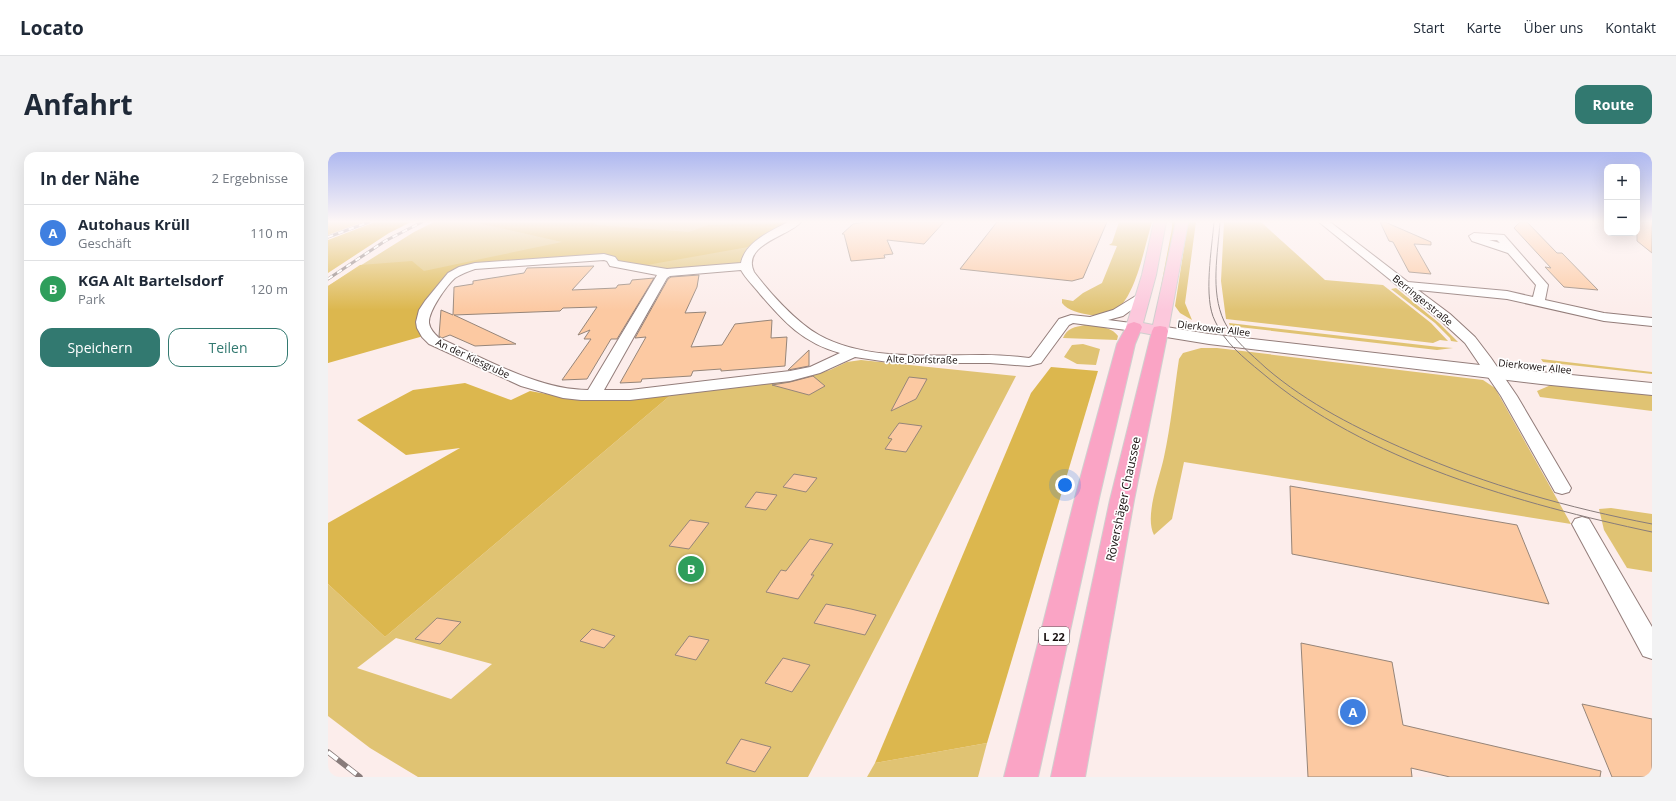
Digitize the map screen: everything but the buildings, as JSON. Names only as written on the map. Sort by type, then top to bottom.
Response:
[{"type":"highway","name":"Rövershäger Chaussee","points":[[1021,777],[1090,487],[1126,344],[1152,327]]},
{"type":"highway","name":"Rövershäger Chaussee","points":[[1068,777],[1122,500],[1152,327]]},
{"type":"main road","name":"Rövershäger Chaussee","points":[[1152,327],[1143,297],[1153,251]]},
{"type":"main road","name":"Rövershäger Chaussee","points":[[1152,327],[1174,251]]},
{"type":"main road","name":"Dierkower Allee","points":[[1152,327],[1216,340],[1489,366],[1652,378]]},
{"type":"main road","name":"Dierkower Allee","points":[[1489,366],[1541,378],[1652,389]]},
{"type":"street","points":[[746,266],[753,251]]},
{"type":"street","name":"Berringerstraße","points":[[1361,251],[1457,327],[1470,340],[1489,366]]},
{"type":"street","points":[[1511,251],[1542,284],[1538,301]]},
{"type":"street","name":"An der Kiesgrube","points":[[746,266],[667,273],[614,264],[611,259],[604,257],[476,266],[461,270],[451,276],[423,311],[422,321],[427,335],[434,341],[526,383],[563,393],[593,396],[630,395],[790,376],[816,370],[854,352]]},
{"type":"street","name":"Alte Dorfstraße","points":[[746,266],[758,284],[808,335],[824,343],[854,352],[896,360],[985,359],[1029,362],[1036,360],[1064,322],[1071,319],[1152,327]]},
{"type":"street","points":[[593,396],[662,276],[667,273]]},
{"type":"street","points":[[1404,285],[1507,295],[1604,317],[1652,322]]},
{"type":"street","points":[[1081,320],[1105,317],[1118,313],[1143,297]]},
{"type":"street","name":"Dierkower Allee","points":[[1489,366],[1562,488]]},
{"type":"street","points":[[1582,524],[1652,649]]},
{"type":"shaded area","points":[[328,251],[361,251],[328,273]]},
{"type":"shaded area","points":[[383,251],[746,251],[738,267],[667,273],[611,259],[488,264],[461,270],[328,363],[328,286]]},
{"type":"shaded area","points":[[518,251],[725,251],[630,268],[611,259],[488,264],[461,270],[423,311],[427,335],[328,363],[328,286],[360,265],[412,261],[424,271]]},
{"type":"shaded area","points":[[1115,251],[1144,251],[1130,292],[1124,302],[1114,312],[1100,315],[1090,315],[1074,311],[1062,303],[1062,299],[1073,301],[1083,293],[1102,283]]},
{"type":"shaded area","points":[[1168,251],[1170,251],[1157,308]]},
{"type":"shaded area","points":[[1183,251],[1192,251],[1185,303],[1192,320],[1180,313],[1175,306]]},
{"type":"shaded area","points":[[1223,251],[1293,251],[1325,280],[1383,285],[1431,323],[1448,341],[1440,340],[1433,343],[1226,319],[1221,281]]},
{"type":"shaded area","points":[[1396,288],[1439,323],[1458,342],[1451,341],[1450,338],[1435,323],[1391,289]]},
{"type":"shaded area","points":[[1229,323],[1453,348],[1437,350],[1230,326]]},
{"type":"shaded area","points":[[1085,325],[1107,328],[1118,336],[1117,340],[1063,338],[1069,330]]},
{"type":"shaded area","points":[[1083,344],[1100,349],[1096,365],[1077,364],[1064,357],[1072,345]]},
{"type":"shaded area","points":[[1201,348],[1217,348],[1483,380],[1495,388],[1571,524],[1184,462],[1172,519],[1154,535],[1151,527],[1152,507],[1171,421],[1179,359],[1183,353]]},
{"type":"shaded area","points":[[1541,359],[1652,372],[1652,374],[1543,362]]},
{"type":"shaded area","points":[[861,360],[1016,376],[808,777],[418,777],[370,748],[328,716],[328,584],[385,637],[672,394],[800,379],[830,370],[847,362]],"holes":[[[396,638],[492,664],[451,699],[357,668]]]},
{"type":"shaded area","points":[[1051,367],[1098,371],[987,743],[875,763],[1031,393]]},
{"type":"shaded area","points":[[465,383],[511,400],[530,391],[574,399],[614,400],[672,394],[385,637],[328,584],[328,523],[460,448],[406,455],[357,420],[413,390]]},
{"type":"shaded area","points":[[1558,384],[1652,395],[1652,411],[1540,397],[1537,391],[1551,385],[1559,386]]},
{"type":"shaded area","points":[[1611,508],[1652,514],[1652,572],[1627,568],[1604,530],[1599,509]]},
{"type":"shaded area","points":[[987,743],[978,777],[867,777],[875,763]]},
{"type":"tram line","points":[[1211,251],[1209,286],[1211,311],[1219,329],[1229,343],[1241,355],[1302,403],[1348,431],[1396,454],[1446,475],[1498,493],[1550,508],[1652,532]]},
{"type":"tram line","points":[[1218,251],[1216,272],[1217,297],[1224,321],[1228,328],[1237,341],[1266,368],[1282,381],[1316,404],[1352,425],[1409,451],[1498,485],[1590,511],[1652,524]]},
{"type":"railway","points":[[328,279],[370,251]]},
{"type":"railway","points":[[328,752],[360,777]]},
{"type":"place","name":"KGA Alt Bartelsdorf","points":[[691,569]]},
{"type":"place","name":"Autohaus Krüll","points":[[1353,712]]}]
